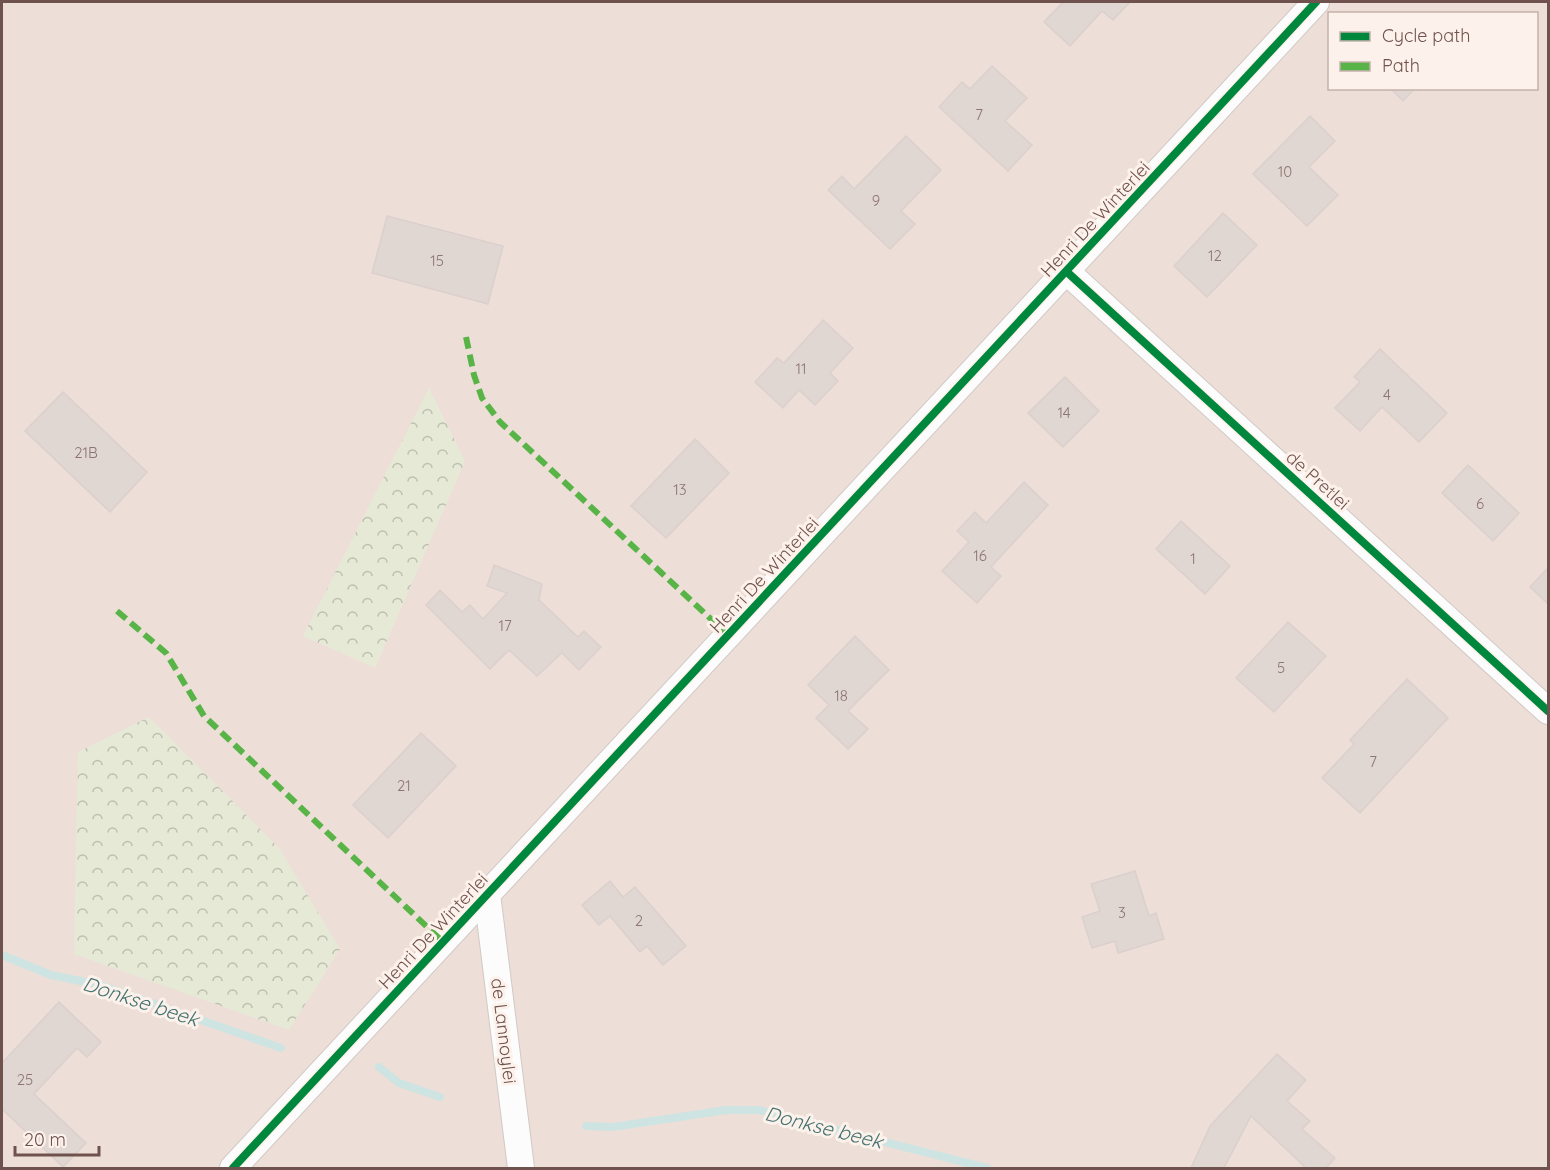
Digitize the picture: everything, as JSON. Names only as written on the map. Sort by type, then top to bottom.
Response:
[{"type":"street","name":"Henri De Winterlei","points":[[233,1168],[1316,2]]},
{"type":"street","name":"de Pretlei","points":[[1067,272],[1548,711]]},
{"type":"street","name":"de Lannoylei","points":[[487,894],[521,1168]]},
{"type":"shaded area","points":[[2,2],[1548,2],[1548,1168],[2,1168]]},
{"type":"green space","points":[[429,388],[465,461],[375,668],[303,636]]},
{"type":"green space","points":[[149,717],[279,848],[340,949],[289,1030],[74,954],[78,752]]},
{"type":"building","points":[[1063,2],[1130,2],[1113,20],[1102,11],[1070,46],[1044,22]]},
{"type":"building","points":[[992,66],[1027,98],[1005,121],[1032,145],[1008,171],[939,107],[962,82],[970,89]]},
{"type":"building","points":[[1392,90],[1413,90],[1403,101]]},
{"type":"building","points":[[1310,116],[1335,141],[1309,167],[1338,195],[1307,226],[1253,174]]},
{"type":"building","points":[[906,136],[941,170],[901,211],[915,224],[890,249],[828,190],[842,176],[854,189]]},
{"type":"building","points":[[1223,213],[1257,245],[1207,297],[1174,266]]},
{"type":"building","points":[[387,216],[503,246],[488,304],[372,273]]},
{"type":"building","points":[[823,320],[853,348],[830,373],[838,381],[815,405],[799,390],[783,408],[755,382],[777,358],[784,363]]},
{"type":"building","points":[[1380,349],[1447,413],[1419,442],[1382,407],[1360,431],[1335,408],[1360,382],[1354,377]]},
{"type":"building","points":[[1065,377],[1099,411],[1063,447],[1028,413]]},
{"type":"building","points":[[63,392],[147,472],[110,512],[25,431]]},
{"type":"building","points":[[695,439],[729,473],[666,538],[631,506]]},
{"type":"building","points":[[1468,465],[1519,513],[1493,541],[1442,493]]},
{"type":"building","points":[[1024,482],[1048,505],[991,567],[1001,576],[977,603],[942,571],[969,542],[957,531],[975,512],[986,523]]},
{"type":"building","points":[[1181,521],[1230,566],[1205,594],[1156,549]]},
{"type":"building","points":[[494,565],[542,584],[539,600],[578,637],[584,631],[601,647],[579,670],[562,653],[537,676],[509,650],[490,669],[426,605],[440,590],[462,612],[470,605],[483,619],[507,593],[487,586]]},
{"type":"building","points":[[1548,568],[1548,604],[1530,587]]},
{"type":"building","points":[[1288,622],[1326,656],[1274,712],[1236,678]]},
{"type":"building","points":[[855,636],[889,670],[848,711],[868,729],[848,749],[816,718],[829,705],[808,685]]},
{"type":"building","points":[[1407,679],[1448,718],[1360,813],[1322,778],[1354,744],[1350,740]]},
{"type":"building","points":[[421,733],[456,766],[388,838],[353,805]]},
{"type":"building","points":[[1135,871],[1149,916],[1156,913],[1164,939],[1118,953],[1115,941],[1092,948],[1082,917],[1100,911],[1091,884]]},
{"type":"building","points":[[610,881],[623,897],[635,887],[686,946],[663,965],[647,946],[640,952],[610,916],[599,925],[582,905]]},
{"type":"building","points":[[59,1002],[101,1042],[87,1057],[77,1048],[34,1094],[86,1143],[63,1167],[2,1109],[2,1063]]},
{"type":"building","points":[[1277,1054],[1306,1080],[1287,1101],[1310,1121],[1302,1129],[1335,1158],[1326,1168],[1306,1168],[1251,1116],[1224,1168],[1191,1168],[1210,1126]]},
{"type":"waterway","name":"Donkse beek","points":[[2,955],[51,975],[100,985],[281,1048]]},
{"type":"waterway","name":"Donkse beek","points":[[379,1067],[399,1083],[440,1097]]},
{"type":"waterway","name":"Donkse beek","points":[[586,1126],[613,1127],[726,1110],[759,1110],[987,1168]]},
{"type":"marked path","points":[[466,337],[474,375],[482,398],[500,422],[728,635]]},
{"type":"marked path","points":[[117,611],[166,653],[204,716],[443,942]]},
{"type":"cycle path","points":[[233,1168],[1316,2]]},
{"type":"cycle path","points":[[1067,272],[1548,711]]}]
